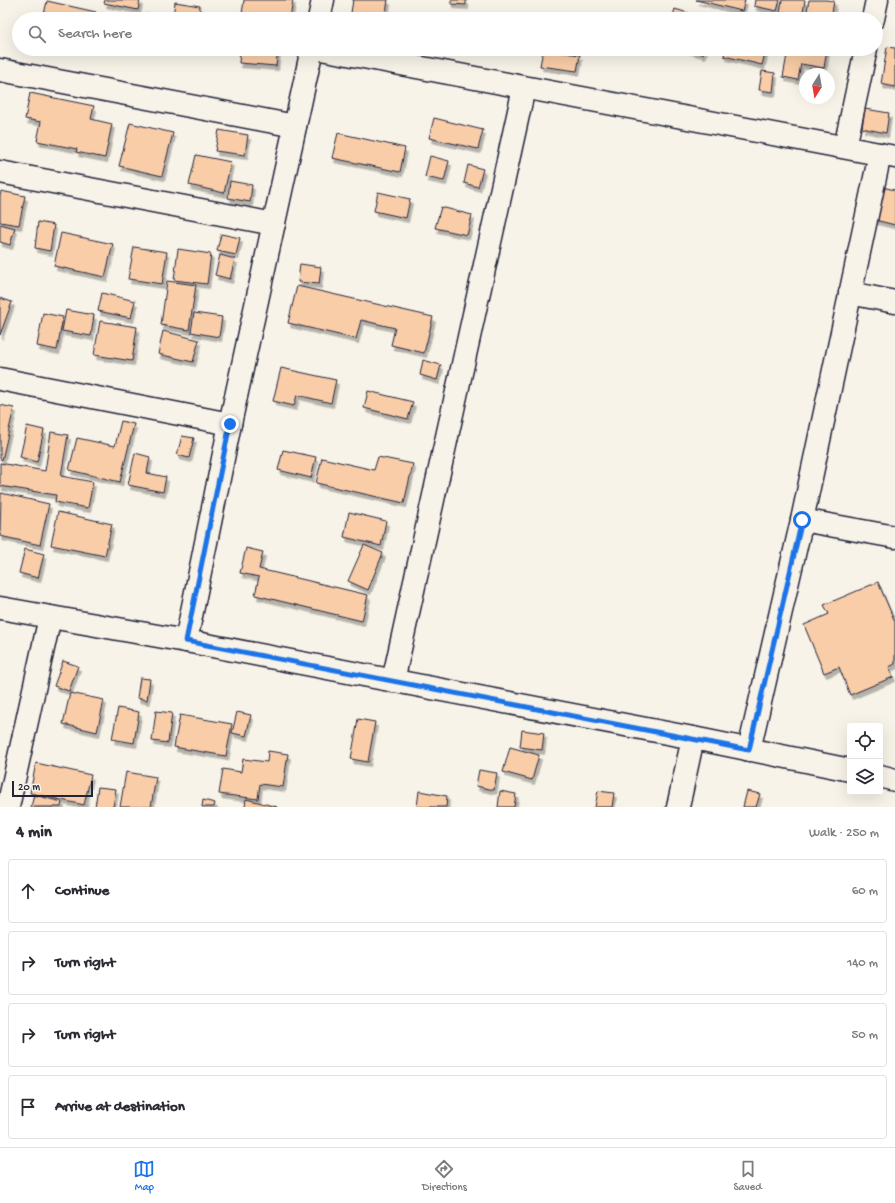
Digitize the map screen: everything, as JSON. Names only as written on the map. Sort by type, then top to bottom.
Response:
[{"type":"street","points":[[320,12],[323,0]]},
{"type":"street","points":[[874,12],[877,0]]},
{"type":"street","points":[[186,641],[230,424],[310,56]]},
{"type":"street","points":[[357,56],[887,156],[850,293],[802,520],[749,750]]},
{"type":"street","points":[[845,147],[864,56]]},
{"type":"street","points":[[0,70],[295,126]]},
{"type":"street","points":[[393,682],[524,88]]},
{"type":"street","points":[[0,172],[274,224]]},
{"type":"street","points":[[850,293],[895,302]]},
{"type":"street","points":[[0,379],[230,424]]},
{"type":"street","points":[[802,520],[895,537]]},
{"type":"street","points":[[0,608],[186,641],[393,682],[693,738],[847,769]]},
{"type":"street","points":[[8,807],[50,617]]},
{"type":"street","points":[[678,807],[693,738]]},
{"type":"street","points":[[883,777],[895,780]]},
{"type":"building","points":[[105,0],[140,0],[138,10],[104,3]]},
{"type":"building","points":[[244,0],[293,0],[291,12],[242,12]]},
{"type":"building","points":[[353,0],[388,0],[386,12],[351,12]]},
{"type":"building","points":[[451,0],[466,0],[466,5],[451,4]]},
{"type":"building","points":[[696,0],[745,0],[742,11]]},
{"type":"building","points":[[755,0],[780,0],[777,11],[754,6]]},
{"type":"building","points":[[782,0],[805,0],[803,12],[780,12]]},
{"type":"building","points":[[809,0],[834,1],[832,12],[807,12]]},
{"type":"building","points":[[47,1],[96,12],[45,12]]},
{"type":"building","points":[[175,2],[200,6],[200,12],[174,12]]},
{"type":"building","points":[[675,9],[685,12],[674,12]]},
{"type":"building","points":[[887,47],[895,48],[895,87],[881,84]]},
{"type":"building","points":[[240,56],[277,56],[276,66],[239,63]]},
{"type":"building","points":[[542,56],[580,56],[577,71],[540,66]]},
{"type":"building","points":[[724,56],[764,56],[762,65]]},
{"type":"building","points":[[787,56],[826,56],[824,68],[801,64],[799,68],[798,80],[783,77]]},
{"type":"building","points":[[762,71],[775,73],[773,92],[759,90]]},
{"type":"building","points":[[30,93],[94,106],[91,119],[112,124],[105,158],[76,152],[77,149],[37,141],[41,122],[25,119]]},
{"type":"building","points":[[865,109],[889,113],[886,133],[862,128]]},
{"type":"building","points":[[434,118],[483,130],[478,149],[429,138]]},
{"type":"building","points":[[130,123],[173,133],[162,176],[119,166]]},
{"type":"building","points":[[219,130],[248,135],[245,155],[215,151]]},
{"type":"building","points":[[338,133],[405,148],[400,172],[332,158]]},
{"type":"building","points":[[196,155],[231,162],[224,193],[189,185]]},
{"type":"building","points":[[430,156],[449,161],[444,181],[425,177]]},
{"type":"building","points":[[468,165],[483,169],[478,187],[464,183]]},
{"type":"building","points":[[230,181],[252,185],[250,202],[228,198]]},
{"type":"building","points":[[882,187],[895,190],[895,225],[875,220]]},
{"type":"building","points":[[1,191],[25,196],[19,225],[0,222]]},
{"type":"building","points":[[378,192],[410,199],[406,218],[374,211]]},
{"type":"building","points":[[441,207],[472,215],[467,235],[435,228]]},
{"type":"building","points":[[38,222],[54,225],[50,251],[35,248]]},
{"type":"building","points":[[0,224],[15,228],[10,245],[0,242]]},
{"type":"building","points":[[61,233],[113,244],[105,277],[54,266]]},
{"type":"building","points":[[221,234],[240,238],[236,255],[217,251]]},
{"type":"building","points":[[134,247],[167,252],[162,284],[128,279]]},
{"type":"building","points":[[178,249],[211,254],[207,284],[174,280]]},
{"type":"building","points":[[220,255],[235,259],[230,279],[215,275]]},
{"type":"building","points":[[300,264],[321,267],[319,284],[298,282]]},
{"type":"building","points":[[167,281],[196,285],[189,330],[161,325]]},
{"type":"building","points":[[297,286],[433,317],[424,353],[391,345],[395,328],[361,320],[356,339],[288,323]]},
{"type":"building","points":[[102,293],[135,301],[131,318],[98,311]]},
{"type":"building","points":[[0,298],[12,302],[0,335]]},
{"type":"building","points":[[66,310],[94,315],[91,336],[62,331]]},
{"type":"building","points":[[43,313],[63,317],[57,350],[37,346]]},
{"type":"building","points":[[194,313],[222,317],[219,337],[191,332]]},
{"type":"building","points":[[100,321],[137,327],[132,361],[94,355]]},
{"type":"building","points":[[163,331],[199,340],[193,362],[158,354]]},
{"type":"building","points":[[423,360],[441,365],[437,380],[420,375]]},
{"type":"building","points":[[281,368],[336,380],[331,403],[297,395],[294,406],[273,401]]},
{"type":"building","points":[[368,391],[413,402],[408,419],[364,408]]},
{"type":"building","points":[[0,405],[14,408],[2,460],[0,459]]},
{"type":"building","points":[[121,421],[134,424],[120,482],[69,470],[77,438],[115,446]]},
{"type":"building","points":[[27,426],[44,430],[37,462],[20,457]]},
{"type":"building","points":[[51,432],[68,435],[61,476],[93,482],[88,508],[55,502],[56,495],[0,486],[0,463],[45,471]]},
{"type":"building","points":[[182,436],[194,438],[189,458],[177,455]]},
{"type":"building","points":[[283,450],[316,457],[311,478],[278,470]]},
{"type":"building","points":[[135,453],[150,457],[147,473],[166,477],[163,492],[128,485]]},
{"type":"building","points":[[378,457],[413,464],[404,503],[316,483],[322,458],[374,470]]},
{"type":"building","points":[[1,493],[49,504],[40,545],[0,536]]},
{"type":"building","points":[[58,512],[112,524],[105,556],[51,545]]},
{"type":"building","points":[[349,512],[386,521],[381,546],[344,537]]},
{"type":"building","points":[[364,545],[383,553],[368,590],[348,581]]},
{"type":"building","points":[[246,548],[263,552],[259,569],[368,595],[362,621],[255,595],[259,577],[240,573]]},
{"type":"building","points":[[25,549],[44,554],[38,578],[19,573]]},
{"type":"building","points":[[878,582],[895,622],[895,664],[889,667],[893,677],[850,695],[839,667],[824,673],[804,625],[829,614],[824,605]]},
{"type":"building","points":[[63,661],[78,666],[69,691],[54,686]]},
{"type":"building","points":[[140,678],[150,679],[147,700],[137,698]]},
{"type":"building","points":[[70,693],[104,700],[97,732],[63,724]]},
{"type":"building","points":[[118,708],[139,712],[134,743],[112,739]]},
{"type":"building","points":[[156,711],[172,713],[168,743],[152,741]]},
{"type":"building","points":[[237,712],[251,715],[246,736],[232,733]]},
{"type":"building","points":[[180,715],[232,724],[226,756],[174,747]]},
{"type":"building","points":[[358,719],[375,722],[368,762],[351,759]]},
{"type":"building","points":[[522,730],[544,733],[542,750],[520,747]]},
{"type":"building","points":[[510,747],[539,755],[532,780],[503,772]]},
{"type":"building","points":[[268,751],[288,754],[283,787],[260,784],[258,799],[219,794],[223,769],[241,772],[243,759],[267,762]]},
{"type":"building","points":[[36,763],[91,775],[84,805],[30,793]]},
{"type":"building","points":[[479,770],[497,773],[494,790],[476,786]]},
{"type":"building","points":[[126,772],[156,777],[151,807],[120,807]]},
{"type":"building","points":[[98,787],[116,789],[113,807],[95,807]]},
{"type":"building","points":[[419,791],[447,796],[446,807],[417,807]]},
{"type":"building","points":[[500,791],[516,794],[514,807],[498,807]]},
{"type":"building","points":[[598,791],[614,793],[612,807],[595,807]]},
{"type":"building","points":[[747,791],[760,794],[756,807],[743,807]]},
{"type":"building","points":[[34,795],[62,802],[61,807],[31,807]]},
{"type":"building","points":[[246,799],[277,807],[245,807]]},
{"type":"building","points":[[203,800],[215,803],[214,807],[202,807]]},
{"type":"route","points":[[230,424],[186,641],[749,750],[802,520]]}]
